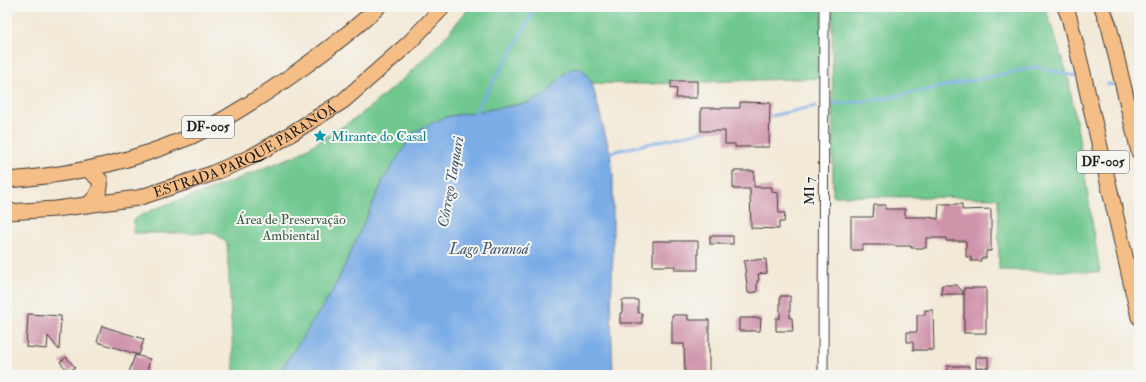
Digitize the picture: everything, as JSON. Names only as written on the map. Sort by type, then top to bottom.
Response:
[{"type":"main road","name":"DF-005","points":[[7,180],[42,178],[88,170],[142,155],[190,137],[240,111],[276,87],[340,41],[378,7]]},
{"type":"main road","name":"ESTRADA PARQUE PARANOÁ","points":[[7,212],[56,209],[138,198],[198,178],[251,157],[343,101],[408,44],[443,7]]},
{"type":"main road","name":"DF-005","points":[[1065,7],[1083,73],[1139,317]]},
{"type":"main road","name":"DF-005","points":[[1102,7],[1109,26],[1139,152]]},
{"type":"main road","points":[[88,170],[100,180],[101,185],[97,196],[88,205]]},
{"type":"street","name":"MI 7","points":[[823,375],[824,7]]},
{"type":"green space","name":"Área de Preservação Ambiental","points":[[470,7],[822,7],[821,78],[647,84],[592,83],[582,69],[573,68],[562,76],[545,96],[528,103],[445,117],[384,179],[334,289],[278,375],[234,374],[227,243],[215,233],[133,233],[134,219],[154,209],[207,191],[297,155],[359,116],[403,79],[444,38]]},
{"type":"green space","points":[[832,7],[1045,7],[1068,76],[1100,272],[999,270],[998,198],[833,196]]},
{"type":"water","name":"Lago Paranoá","points":[[572,68],[582,69],[592,83],[610,153],[613,175],[611,312],[613,375],[278,375],[334,289],[384,179],[414,132],[445,117],[528,103],[544,96],[562,76]]},
{"type":"building","points":[[671,81],[697,81],[697,98],[676,98],[677,89],[671,88]]},
{"type":"building","points":[[740,102],[770,103],[769,147],[735,147],[735,144],[725,144],[725,131],[701,131],[701,108],[740,108]]},
{"type":"building","points":[[733,171],[754,171],[754,187],[772,187],[772,192],[778,193],[779,213],[785,213],[784,222],[779,222],[779,229],[751,228],[750,189],[733,189]]},
{"type":"building","points":[[939,204],[962,204],[962,210],[991,209],[991,251],[986,251],[986,258],[981,258],[981,261],[971,261],[971,257],[966,257],[966,241],[946,241],[946,238],[926,238],[926,248],[911,248],[911,246],[894,245],[862,245],[862,250],[851,250],[851,217],[873,217],[874,205],[886,205],[885,209],[905,209],[905,217],[928,217],[938,219]]},
{"type":"building","points":[[710,236],[733,236],[733,244],[710,244]]},
{"type":"building","points":[[653,241],[698,241],[698,270],[675,270],[675,266],[653,266]]},
{"type":"building","points":[[766,259],[767,273],[758,274],[759,280],[757,281],[757,292],[748,293],[744,261]]},
{"type":"building","points":[[942,285],[957,285],[964,294],[941,294]]},
{"type":"building","points":[[964,288],[986,288],[986,333],[964,333]]},
{"type":"building","points":[[780,296],[790,296],[790,318],[792,318],[793,331],[776,331],[776,318],[780,318]]},
{"type":"building","points":[[622,300],[638,300],[638,313],[642,313],[642,323],[620,323]]},
{"type":"building","points":[[925,310],[933,310],[934,350],[913,350],[913,342],[907,342],[907,332],[917,332],[917,315],[925,315]]},
{"type":"building","points":[[28,314],[61,316],[59,350],[48,336],[47,349],[26,347]]},
{"type":"building","points":[[672,315],[688,315],[688,320],[709,320],[709,375],[685,375],[684,344],[672,344]]},
{"type":"building","points":[[739,318],[761,318],[760,331],[739,331]]},
{"type":"building","points":[[102,326],[144,339],[139,355],[97,342]]},
{"type":"building","points":[[135,355],[150,359],[146,375],[128,375]]},
{"type":"building","points":[[66,357],[75,367],[69,372],[60,362]]},
{"type":"building","points":[[976,357],[988,357],[988,368],[976,368]]},
{"type":"building","points":[[947,366],[969,366],[969,375],[947,375]]},
{"type":"waterway","name":"Córrego Taquari","points":[[474,115],[519,39],[535,7]]},
{"type":"waterway","points":[[832,104],[877,100],[1036,67],[1075,76]]},
{"type":"waterway","points":[[1108,84],[1114,85]]},
{"type":"waterway","points":[[1133,90],[1139,91]]},
{"type":"waterway","points":[[767,117],[816,106]]},
{"type":"waterway","points":[[607,153],[709,130]]},
{"type":"place","name":"Mirante do Casal","points":[[320,136]]}]
